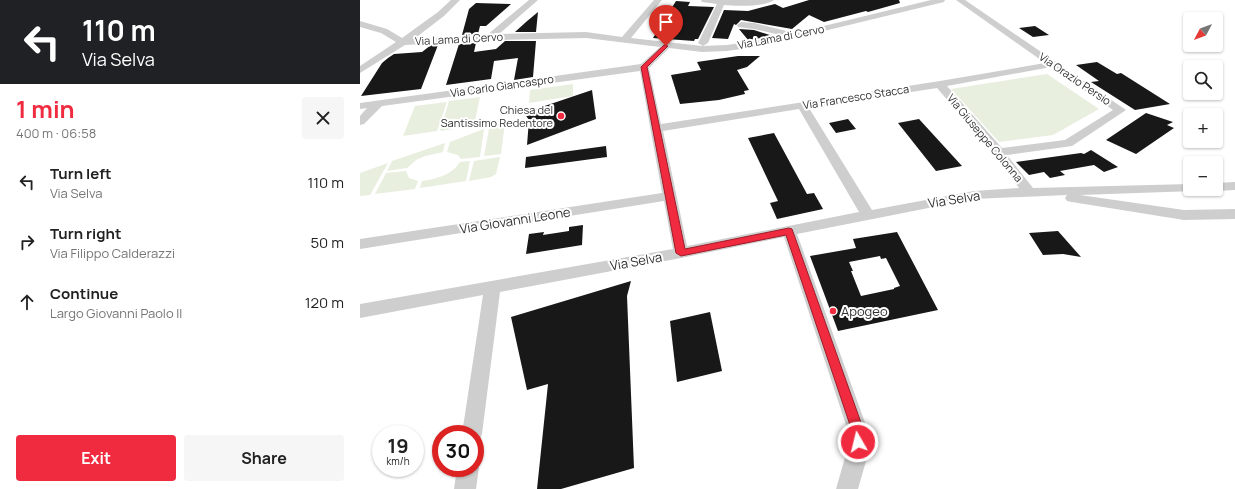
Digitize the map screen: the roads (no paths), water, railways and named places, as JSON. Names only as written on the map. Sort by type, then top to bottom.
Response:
[{"type":"street","points":[[360,70],[441,14],[456,0]]},
{"type":"street","points":[[489,38],[534,0]]},
{"type":"street","points":[[624,40],[658,0]]},
{"type":"street","points":[[705,0],[721,4],[742,21],[754,26],[795,36]]},
{"type":"street","points":[[727,48],[742,21],[770,0]]},
{"type":"street","points":[[911,0],[922,5]]},
{"type":"street","name":"Via Lama di Cervo","points":[[402,42],[586,36],[666,46],[702,49],[727,48],[795,36],[941,0]]},
{"type":"street","name":"Via Orazio Persio","points":[[960,0],[1120,110],[1068,143],[999,152]]},
{"type":"street","points":[[703,43],[721,4]]},
{"type":"street","points":[[360,24],[384,31],[402,42]]},
{"type":"street","points":[[666,46],[644,67],[681,253]]},
{"type":"street","name":"Via Francesco Stacca","points":[[656,124],[802,105],[940,84],[1050,62]]},
{"type":"street","name":"Via Francesco Stacca","points":[[656,124],[1050,62]]},
{"type":"street","name":"Via Carlo Giancaspro","points":[[360,106],[644,67]]},
{"type":"street","name":"Via Giuseppe Colonna","points":[[940,84],[999,152],[1029,192]]},
{"type":"street","points":[[360,122],[378,104]]},
{"type":"street","points":[[802,105],[868,215]]},
{"type":"street","points":[[1223,187],[1235,186]]},
{"type":"street","points":[[1029,192],[1183,188]]},
{"type":"street","points":[[1029,192],[1184,215],[1235,214]]},
{"type":"street","name":"Via Selva","points":[[360,310],[492,288],[681,253],[974,195],[1029,192]]},
{"type":"street","name":"Via Giovanni Leone","points":[[360,244],[670,196]]},
{"type":"street","points":[[789,231],[858,431],[857,454],[847,489]]},
{"type":"street","points":[[473,425],[492,288]]},
{"type":"street","points":[[465,489],[467,477]]},
{"type":"place","name":"Chiesa del Santissimo Redentore","points":[[561,116]]},
{"type":"place","name":"Apogeo","points":[[833,311]]}]
